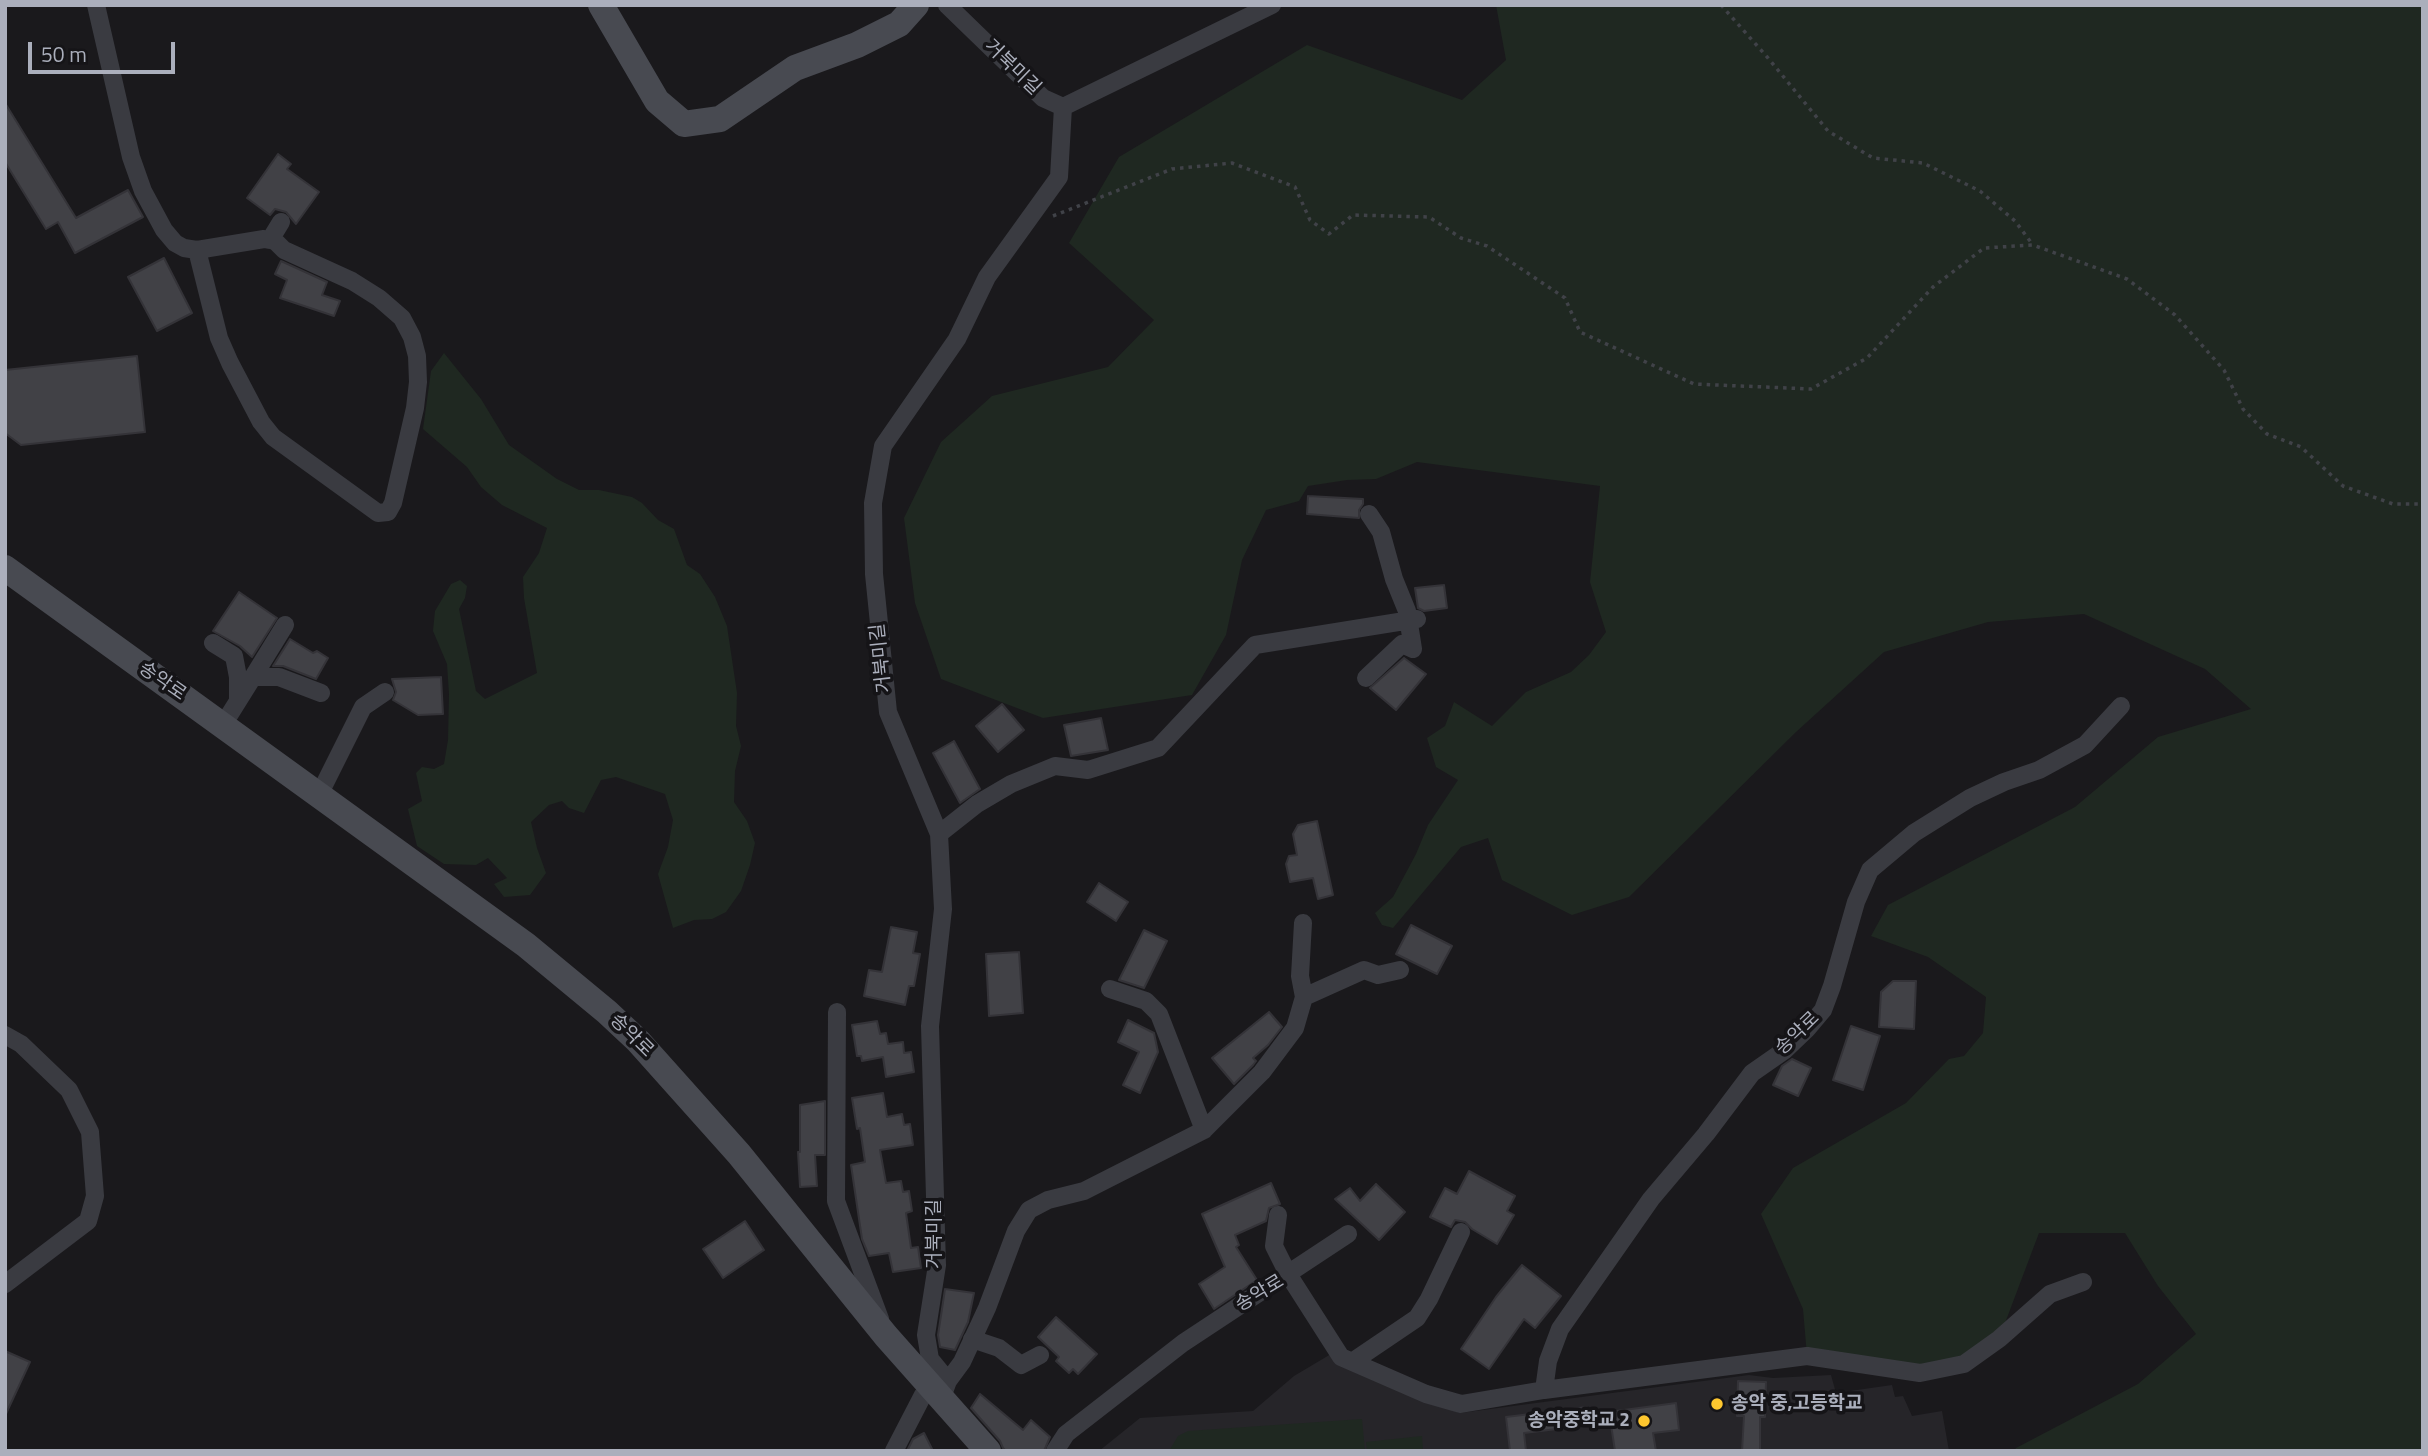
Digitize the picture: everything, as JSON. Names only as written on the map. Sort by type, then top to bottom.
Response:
[{"type":"main road","points":[[601,5],[657,101],[684,124],[720,119],[795,68],[858,45],[899,24],[916,5]]},
{"type":"main road","name":"송악로","points":[[5,568],[526,945],[638,1041],[739,1154],[886,1336],[988,1451]]},
{"type":"main road","points":[[5,578],[467,912],[542,968],[614,1030],[772,1208],[894,1356],[937,1392],[966,1451]]},
{"type":"street","points":[[96,5],[131,157],[143,191],[164,230],[175,243],[197,250],[270,240],[284,250],[352,281],[379,298],[402,318],[412,337],[417,356],[415,408],[394,503],[388,512],[378,513],[273,438],[261,422],[219,338],[197,250]]},
{"type":"street","name":"거북미길","points":[[937,1392],[926,1335],[937,1265],[930,1026],[943,909],[939,834],[887,712],[874,574],[873,503],[883,446],[957,339],[987,277],[1059,177],[1063,107],[1044,98],[947,5]]},
{"type":"street","points":[[1063,107],[1272,5]]},
{"type":"street","points":[[270,240],[281,222]]},
{"type":"street","points":[[1366,678],[1390,652],[1402,644],[1413,649],[1413,620],[1394,579],[1381,532],[1369,514]]},
{"type":"street","points":[[939,834],[988,797],[1011,784],[1055,766],[1088,770],[1158,748],[1255,645],[1413,620]]},
{"type":"street","points":[[223,725],[285,625]]},
{"type":"street","points":[[214,643],[234,656],[239,700]]},
{"type":"street","points":[[253,677],[279,677],[321,693]]},
{"type":"street","points":[[319,794],[363,707],[385,692]]},
{"type":"street","name":"송악로","points":[[1544,1390],[1549,1361],[1560,1329],[1651,1199],[1706,1134],[1752,1073],[1785,1050],[1823,1010],[1856,902],[1870,870],[1914,833],[1970,798],[2039,770],[2085,745],[2121,706]]},
{"type":"street","points":[[894,1451],[962,1362],[987,1308],[1016,1231],[1029,1210],[1048,1199],[1084,1191],[1205,1130],[1270,1061],[1295,1028],[1304,997],[1300,976],[1303,923]]},
{"type":"street","points":[[1304,997],[1364,970],[1378,975],[1400,970]]},
{"type":"street","points":[[1110,989],[1146,1001],[1159,1014],[1205,1130]]},
{"type":"street","name":"송악로","points":[[837,1012],[836,1201],[886,1336]]},
{"type":"street","points":[[5,1035],[21,1044],[69,1090],[90,1132],[95,1196],[88,1221],[5,1284]]},
{"type":"street","points":[[1278,1215],[1274,1246],[1288,1274],[1348,1234]]},
{"type":"street","points":[[1352,1362],[1417,1318],[1461,1232]]},
{"type":"street","name":"송악로","points":[[1055,1451],[1066,1434],[1183,1343],[1288,1274],[1341,1357],[1426,1394],[1461,1404],[1544,1390],[1807,1356],[1920,1373],[1964,1364],[1999,1339],[2050,1294],[2083,1282]]},
{"type":"street","points":[[972,1339],[999,1348],[1021,1366],[1040,1356]]},
{"type":"path","points":[[1720,5],[1828,131],[1873,158],[1923,163],[1980,191],[2015,221],[2032,244]]},
{"type":"path","points":[[1022,228],[1172,169],[1232,163],[1295,187],[1310,220],[1329,233],[1353,215],[1429,216],[1461,238],[1487,246],[1565,298],[1580,332],[1694,384],[1811,389],[1867,358],[1933,287],[1984,248],[2032,244],[2127,279],[2175,315],[2224,370],[2243,409],[2267,434],[2301,447],[2343,486],[2393,504],[2423,504]]},
{"type":"shaded area","points":[[1496,5],[2423,5],[2423,1451],[2014,1451],[2138,1384],[2196,1334],[2158,1286],[2125,1233],[2039,1233],[1999,1339],[1938,1369],[1807,1356],[1803,1309],[1761,1214],[1793,1168],[1906,1103],[1949,1059],[1964,1056],[1983,1033],[1986,997],[1928,957],[1871,936],[1888,905],[2075,807],[2158,737],[2251,709],[2205,669],[2084,614],[1988,622],[1884,652],[1796,732],[1629,897],[1572,915],[1502,880],[1488,838],[1461,847],[1393,928],[1382,925],[1375,913],[1393,897],[1428,825],[1458,780],[1436,767],[1427,738],[1445,726],[1454,702],[1492,726],[1526,692],[1571,672],[1589,655],[1606,632],[1590,582],[1600,486],[1417,462],[1376,479],[1308,486],[1299,501],[1266,510],[1242,560],[1226,635],[1192,695],[1043,718],[941,679],[915,603],[904,518],[941,442],[992,396],[1108,367],[1154,320],[1069,243],[1119,157],[1307,45],[1462,100],[1506,60]]},
{"type":"shaded area","points":[[444,353],[481,399],[509,445],[557,479],[579,490],[599,490],[632,497],[642,503],[658,520],[674,529],[687,565],[700,574],[715,597],[727,626],[737,693],[736,726],[741,746],[735,771],[734,802],[747,821],[755,843],[741,891],[726,912],[712,919],[694,920],[673,928],[658,874],[668,847],[673,820],[665,794],[616,777],[601,780],[584,813],[569,808],[562,801],[549,805],[531,822],[546,873],[530,895],[504,897],[494,884],[507,878],[488,858],[476,865],[444,864],[417,846],[408,809],[422,801],[416,773],[422,767],[434,769],[444,764],[448,740],[447,664],[433,631],[435,611],[451,584],[460,580],[467,586],[459,609],[476,691],[485,699],[537,673],[523,577],[539,553],[547,528],[502,505],[481,487],[467,467],[423,429],[431,371]]},
{"type":"shaded area","name":"송악 중,고등학교","points":[[1331,1354],[1363,1375],[1460,1413],[1749,1375],[1773,1378],[1831,1375],[1836,1393],[1892,1385],[1895,1397],[1903,1396],[1912,1416],[1942,1411],[1949,1451],[1099,1451],[1140,1418],[1253,1411],[1294,1376]]},
{"type":"shaded area","points":[[1362,1419],[1365,1451],[1169,1451],[1178,1436],[1188,1431]]},
{"type":"shaded area","points":[[1422,1436],[1423,1451],[1367,1451],[1366,1442]]},
{"type":"building","points":[[5,103],[76,218],[128,190],[143,217],[75,253],[58,222],[46,229],[5,162]]},
{"type":"building","points":[[278,154],[291,164],[287,169],[319,192],[296,224],[286,212],[275,209],[270,215],[247,198]]},
{"type":"building","points":[[164,258],[192,313],[157,331],[128,277]]},
{"type":"building","points":[[281,261],[327,282],[322,295],[340,301],[334,316],[280,298],[287,280],[275,274]]},
{"type":"building","points":[[137,356],[145,432],[21,445],[5,433],[5,370]]},
{"type":"building","points":[[1308,496],[1363,499],[1363,504],[1359,510],[1359,518],[1307,514]]},
{"type":"building","points":[[1444,585],[1447,608],[1424,611],[1418,608],[1415,588]]},
{"type":"building","points":[[239,592],[277,618],[252,657],[240,646],[213,631]]},
{"type":"building","points":[[290,639],[313,653],[317,651],[328,658],[316,679],[283,666],[273,666]]},
{"type":"building","points":[[1404,658],[1426,674],[1396,710],[1370,688]]},
{"type":"building","points":[[441,677],[443,714],[418,715],[393,700],[396,692],[392,679]]},
{"type":"building","points":[[1002,704],[1024,730],[998,752],[976,726]]},
{"type":"building","points":[[1101,718],[1108,750],[1071,756],[1064,725]]},
{"type":"building","points":[[954,741],[980,789],[960,803],[933,753]]},
{"type":"building","points":[[1317,821],[1333,895],[1318,899],[1313,878],[1290,882],[1286,864],[1289,856],[1297,855],[1293,834],[1298,825]]},
{"type":"building","points":[[1099,883],[1128,902],[1116,921],[1087,902]]},
{"type":"building","points":[[1411,925],[1452,946],[1437,974],[1396,954]]},
{"type":"building","points":[[891,927],[917,932],[913,953],[920,954],[914,986],[909,986],[905,1005],[864,996],[869,970],[882,972]]},
{"type":"building","points":[[1144,930],[1167,941],[1144,988],[1119,980]]},
{"type":"building","points":[[1019,952],[1023,1013],[989,1016],[986,954]]},
{"type":"building","points":[[1893,981],[1916,981],[1914,1029],[1879,1027],[1881,992]]},
{"type":"building","points":[[1269,1012],[1282,1027],[1253,1058],[1256,1061],[1253,1065],[1234,1084],[1212,1058]]},
{"type":"building","points":[[1128,1020],[1154,1033],[1158,1052],[1140,1093],[1123,1085],[1139,1052],[1118,1042]]},
{"type":"building","points":[[877,1021],[880,1034],[886,1033],[888,1044],[903,1042],[904,1053],[911,1052],[914,1072],[886,1077],[883,1057],[862,1061],[861,1056],[857,1056],[852,1025]]},
{"type":"building","points":[[1851,1026],[1880,1036],[1863,1090],[1833,1080]]},
{"type":"building","points":[[1792,1059],[1811,1068],[1798,1096],[1773,1085],[1782,1066]]},
{"type":"building","points":[[883,1093],[887,1117],[902,1114],[904,1125],[910,1124],[913,1145],[880,1150],[886,1183],[901,1181],[903,1192],[909,1191],[912,1211],[906,1213],[911,1248],[918,1247],[921,1268],[893,1272],[889,1253],[869,1256],[862,1239],[851,1165],[865,1162],[852,1098]]},
{"type":"building","points":[[825,1101],[825,1155],[815,1155],[817,1186],[800,1187],[800,1105]]},
{"type":"building","points":[[1469,1171],[1515,1196],[1507,1211],[1514,1215],[1497,1244],[1465,1222],[1455,1220],[1451,1227],[1430,1217],[1445,1188],[1457,1194]]},
{"type":"building","points":[[1271,1183],[1280,1204],[1269,1208],[1266,1221],[1235,1235],[1239,1245],[1236,1247],[1257,1280],[1214,1309],[1199,1284],[1225,1267],[1202,1214]]},
{"type":"building","points":[[1376,1184],[1405,1212],[1379,1240],[1335,1199],[1350,1188],[1360,1201]]},
{"type":"building","points":[[745,1221],[764,1250],[723,1278],[703,1249]]},
{"type":"building","points":[[1522,1265],[1561,1296],[1535,1328],[1524,1319],[1489,1369],[1461,1349],[1496,1297]]},
{"type":"building","points":[[945,1289],[974,1293],[968,1322],[955,1350],[940,1347],[938,1335]]},
{"type":"building","points":[[1056,1317],[1097,1354],[1078,1374],[1073,1369],[1069,1373],[1056,1361],[1059,1357],[1038,1337]]},
{"type":"building","points":[[5,1351],[30,1362],[5,1416]]},
{"type":"building","points":[[1738,1381],[1766,1382],[1765,1417],[1760,1417],[1760,1451],[1742,1451],[1744,1416],[1737,1416]]},
{"type":"building","points":[[980,1394],[1023,1430],[1031,1420],[1050,1437],[1044,1451],[1006,1451],[971,1408]]},
{"type":"building","name":"송악중학교 2","points":[[1676,1403],[1679,1430],[1653,1433],[1656,1451],[1615,1451],[1609,1412]]},
{"type":"building","points":[[1587,1407],[1590,1425],[1524,1433],[1526,1451],[1510,1451],[1506,1417]]},
{"type":"building","points":[[924,1433],[933,1451],[907,1451],[913,1439]]},
{"type":"place","name":"송악 중,고등학교","points":[[1717,1404]]},
{"type":"place","name":"송악중학교 2","points":[[1644,1421]]}]
